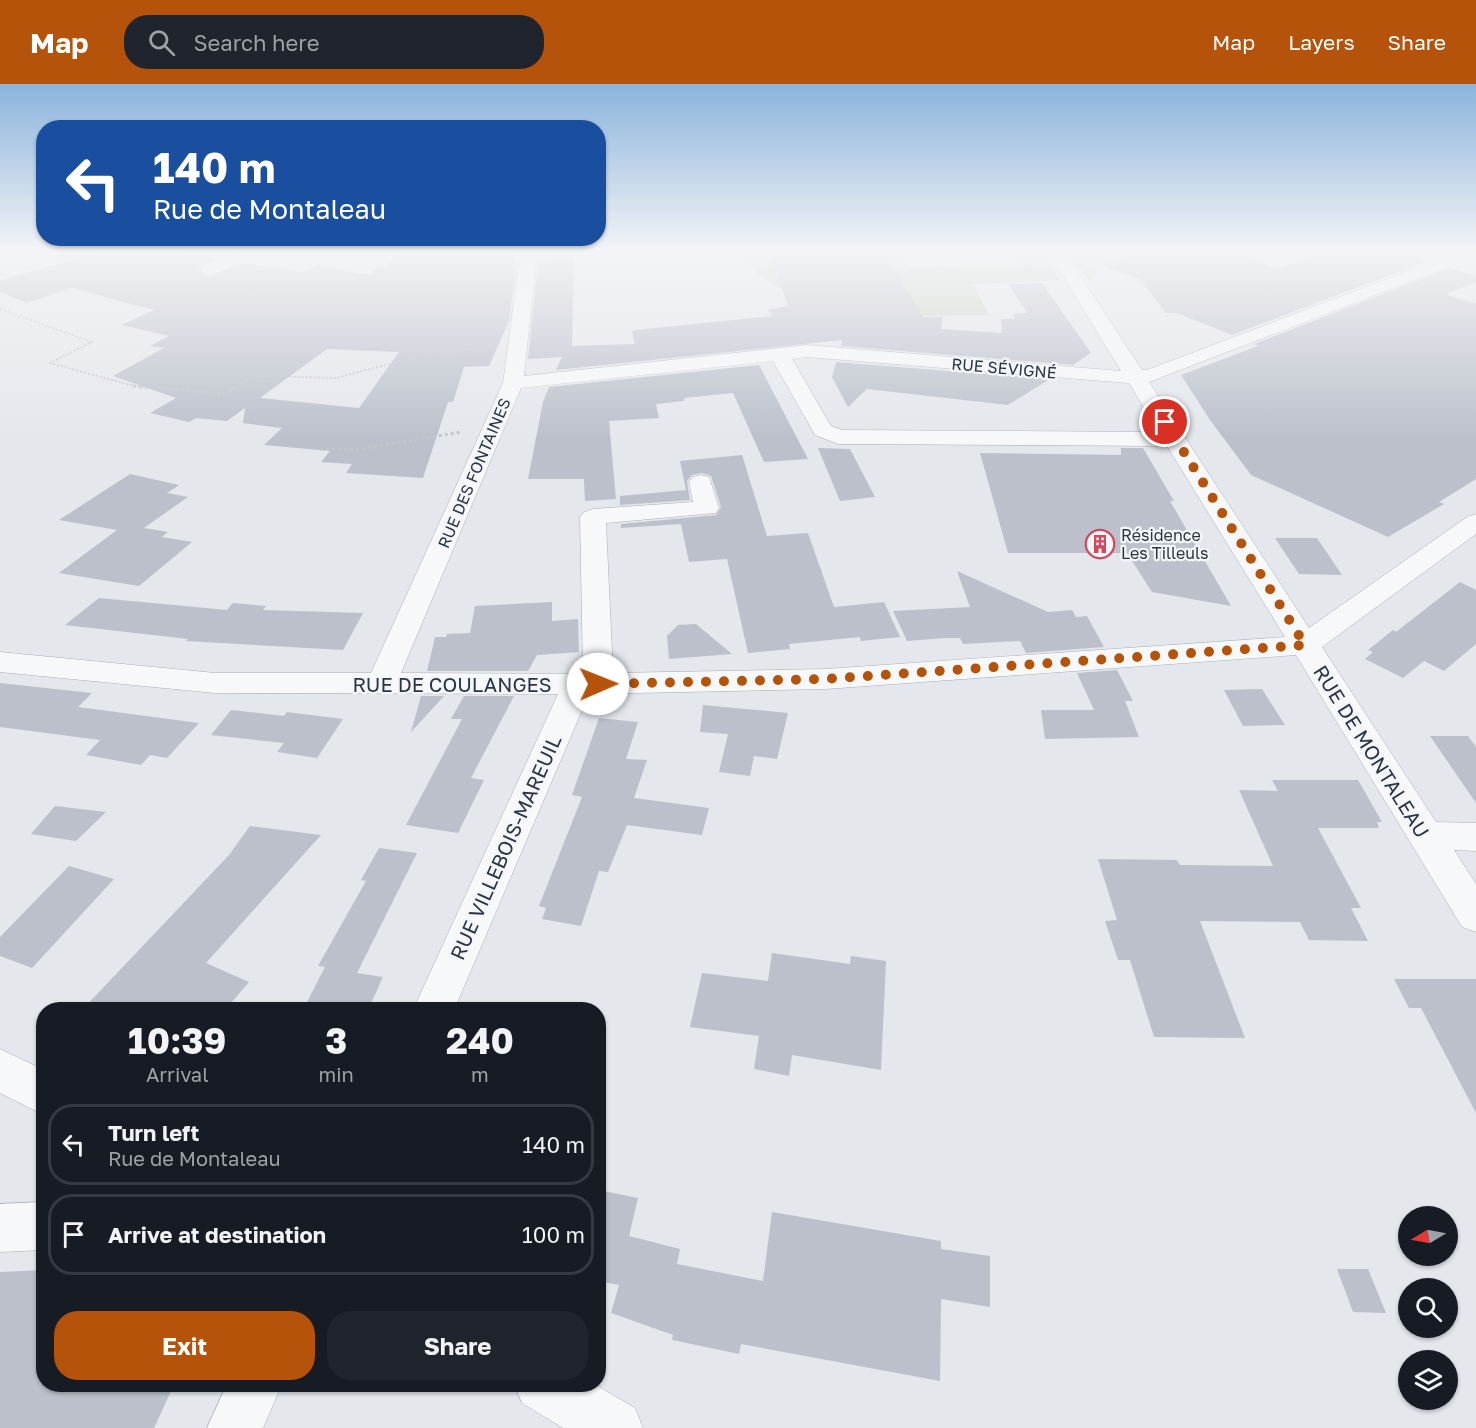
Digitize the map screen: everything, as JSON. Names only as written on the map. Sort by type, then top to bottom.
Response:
[{"type":"street","name":"RUE DES FONTAINES","points":[[381,684],[513,383],[522,314]]},
{"type":"street","name":"RUE DE MONTALEAU","points":[[1096,314],[1476,916]]},
{"type":"street","name":"RUE SÉVIGNÉ","points":[[513,383],[807,351],[1107,376],[1150,376],[1312,314]]},
{"type":"street","points":[[779,354],[823,430],[838,437],[1177,440]]},
{"type":"street","points":[[588,684],[593,517],[707,508],[700,482]]},
{"type":"street","points":[[1305,645],[1476,522]]},
{"type":"street","name":"RUE DE COULANGES","points":[[0,662],[215,683],[588,684],[826,679],[1305,645]]},
{"type":"street","name":"RUE VILLEBOIS-MAREUIL","points":[[437,1002],[588,684]]},
{"type":"street","points":[[1425,836],[1476,837]]},
{"type":"street","points":[[0,1070],[36,1090]]},
{"type":"street","points":[[0,1228],[36,1226]]},
{"type":"street","points":[[235,1428],[251,1392]]},
{"type":"street","points":[[554,1392],[615,1428]]},
{"type":"path","points":[[13,314],[92,342],[50,363],[134,386],[224,394],[251,378],[270,376],[336,378],[408,359],[518,341]]},
{"type":"path","points":[[320,449],[361,449],[466,431],[494,429]]},
{"type":"green space","points":[[909,314],[989,315],[922,316]]},
{"type":"building","points":[[146,314],[510,314],[489,366],[464,367],[453,402],[448,402],[423,478],[346,473],[352,464],[321,462],[330,451],[264,445],[282,428],[243,423],[245,408],[227,421],[196,418],[189,422],[150,413],[176,398],[113,376],[164,348],[150,346],[169,336],[122,325]],"holes":[[[327,349],[399,352],[359,408],[260,398]]]},
{"type":"building","points":[[533,314],[573,314],[572,346],[635,344],[632,332],[635,330],[772,316],[770,314],[921,314],[923,317],[943,317],[941,329],[1002,333],[1001,319],[1015,319],[1013,314],[1064,314],[1091,353],[1073,365],[841,346],[842,340],[556,370],[562,357],[528,359]]},
{"type":"building","points":[[1179,314],[1288,314],[1232,335]]},
{"type":"building","points":[[1332,314],[1476,314],[1476,479],[1439,502],[1444,504],[1388,537],[1251,475],[1210,420],[1181,375],[1258,346],[1254,344]]},
{"type":"building","points":[[836,362],[1050,379],[1008,405],[867,389],[848,407],[832,377]]},
{"type":"building","points":[[759,365],[808,459],[764,462],[733,393],[684,398],[684,401],[656,404],[659,418],[609,421],[616,499],[585,501],[584,479],[528,479],[543,402],[549,387]]},
{"type":"building","points":[[818,448],[850,449],[875,497],[840,501]]},
{"type":"building","points":[[1121,448],[1143,448],[1174,501],[1170,501],[1231,606],[1152,592],[1127,553],[1008,553],[980,453],[1121,455]]},
{"type":"building","points":[[742,455],[767,536],[808,533],[834,607],[884,602],[900,637],[861,641],[860,637],[789,644],[790,649],[748,653],[727,559],[689,562],[681,524],[621,528],[621,524],[716,515],[721,507],[711,476],[702,473],[692,475],[687,481],[690,500],[620,505],[620,496],[686,490],[680,461]]},
{"type":"building","points":[[130,474],[179,485],[167,493],[188,497],[144,528],[168,532],[162,537],[192,542],[139,586],[59,573],[117,530],[59,520]]},
{"type":"building","points":[[1275,538],[1317,538],[1342,575],[1299,574]]},
{"type":"building","points":[[957,571],[1048,612],[1072,610],[1076,617],[1087,616],[1104,647],[1026,653],[1020,641],[963,644],[960,638],[945,638],[907,641],[893,611],[970,607]]},
{"type":"building","points":[[1460,582],[1476,590],[1476,644],[1444,671],[1424,661],[1403,678],[1365,659],[1373,652],[1368,650],[1393,630],[1396,632]]},
{"type":"building","points":[[99,598],[227,610],[233,603],[266,606],[263,610],[363,613],[343,650],[186,641],[188,639],[65,625]]},
{"type":"building","points":[[552,602],[552,621],[578,619],[579,652],[537,655],[528,671],[427,671],[435,637],[470,633],[475,606]]},
{"type":"building","points":[[696,624],[732,654],[669,659],[667,636],[678,625]]},
{"type":"building","points":[[1117,670],[1133,701],[1125,701],[1139,737],[1045,739],[1041,710],[1094,710],[1077,673]]},
{"type":"building","points":[[0,683],[92,693],[78,707],[199,723],[167,758],[150,755],[141,765],[86,755],[100,740],[0,727]]},
{"type":"building","points":[[1262,689],[1285,725],[1243,726],[1224,690]]},
{"type":"building","points":[[421,696],[444,696],[411,732]]},
{"type":"building","points":[[464,696],[514,696],[471,778],[484,780],[458,833],[406,825],[462,719],[451,719]]},
{"type":"building","points":[[703,705],[788,713],[777,759],[754,756],[750,776],[719,772],[728,734],[700,732]]},
{"type":"building","points":[[231,710],[284,716],[287,712],[343,719],[317,758],[277,752],[284,743],[211,735]]},
{"type":"building","points":[[599,718],[638,722],[626,759],[647,760],[634,798],[709,808],[702,835],[627,825],[608,872],[599,871],[581,926],[542,919],[546,908],[539,906],[582,797],[572,795]]},
{"type":"building","points":[[1430,736],[1468,736],[1476,747],[1476,803]]},
{"type":"building","points":[[1272,780],[1358,780],[1382,822],[1377,822],[1379,828],[1318,828],[1361,908],[1351,908],[1368,941],[1309,940],[1300,922],[1200,921],[1245,1038],[1154,1037],[1130,960],[1118,960],[1105,921],[1117,920],[1098,859],[1177,860],[1180,865],[1273,866],[1239,790],[1278,791]]},
{"type":"building","points":[[55,806],[106,812],[76,841],[31,834]]},
{"type":"building","points":[[250,826],[321,835],[206,963],[249,982],[232,1002],[90,1002],[229,855]]},
{"type":"building","points":[[379,848],[417,853],[357,973],[383,977],[372,1002],[307,1002],[325,967],[318,966],[366,881],[361,880]]},
{"type":"building","points":[[69,866],[114,879],[32,968],[0,956],[0,937]]},
{"type":"building","points":[[772,953],[850,964],[851,956],[886,961],[881,1070],[792,1055],[789,1076],[754,1069],[759,1036],[690,1027],[702,973],[768,981]]},
{"type":"building","points":[[1394,979],[1476,979],[1476,1113],[1421,1008],[1409,1008]]},
{"type":"building","points":[[606,1192],[638,1198],[629,1236],[680,1249],[677,1264],[763,1281],[772,1212],[941,1241],[941,1249],[990,1256],[990,1307],[941,1299],[940,1381],[741,1344],[739,1354],[672,1340],[673,1335],[611,1313],[619,1285],[606,1283]]},
{"type":"building","points":[[1337,1269],[1368,1269],[1386,1313],[1353,1312]]},
{"type":"building","points":[[36,1270],[36,1392],[171,1392],[154,1428],[0,1428],[0,1272]]},
{"type":"place","name":"Résidence Les Tilleuls","points":[[1100,544]]},
{"type":"route","points":[[598,684],[826,679],[1305,645],[1165,422]]}]
